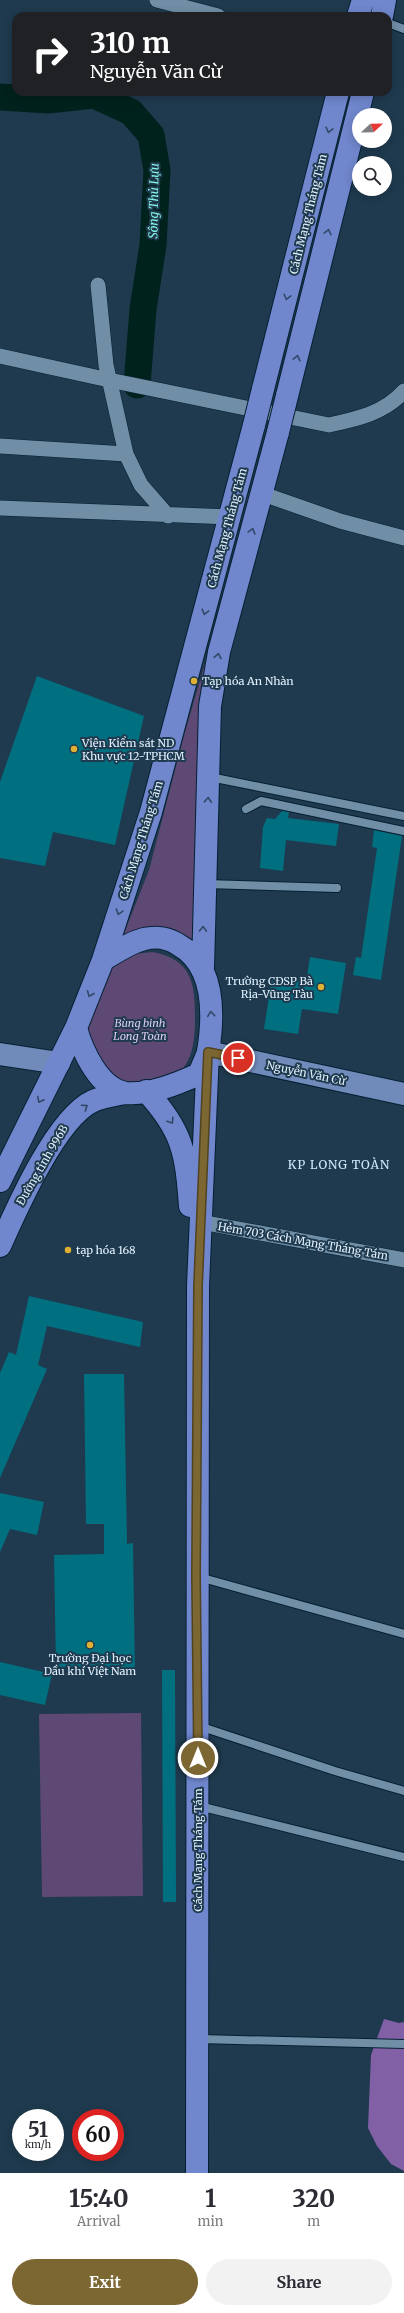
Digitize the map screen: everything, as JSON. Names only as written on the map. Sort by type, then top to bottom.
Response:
[{"type":"main road","points":[[359,12],[363,0]]},
{"type":"main road","points":[[383,12],[385,0]]},
{"type":"main road","name":"Cách Mạng Tháng Tám","points":[[103,960],[151,812],[231,517],[337,96]]},
{"type":"main road","points":[[76,1028],[81,1046],[89,1062],[102,1078],[113,1087],[136,1092],[163,1088],[200,1074],[208,1052],[212,1024],[208,984],[203,968],[204,884],[209,776],[210,706],[219,652],[278,432],[362,96]]},
{"type":"main road","points":[[26,1189],[2,1171],[76,1028],[103,960],[139,941],[161,937],[189,950],[203,968]]},
{"type":"main road","name":"Cách Mạng Tháng Tám","points":[[197,2173],[198,1726],[196,1576],[198,1286],[202,1222],[208,1052]]},
{"type":"main road","name":"Nguyễn Văn Cừ","points":[[208,1052],[404,1094]]},
{"type":"main road","points":[[0,1054],[59,1063]]},
{"type":"main road","name":"Cách Mạng Tháng Tám","points":[[136,1092],[172,1123],[182,1143],[187,1167],[191,1231],[198,1286]]},
{"type":"main road","name":"Đường tỉnh 996B","points":[[0,1246],[26,1189],[69,1119],[92,1102],[136,1092]]},
{"type":"street","points":[[157,0],[203,12]]},
{"type":"street","points":[[98,285],[106,365],[126,454],[141,485],[168,516]]},
{"type":"street","points":[[0,356],[329,425],[362,417],[384,409],[404,391]]},
{"type":"street","points":[[0,446],[126,454]]},
{"type":"street","points":[[262,494],[340,521],[404,538]]},
{"type":"street","points":[[0,508],[168,516],[231,517]]},
{"type":"street","name":"Hẻm 703 Cách Mạng Tháng Tám","points":[[202,1222],[404,1260]]},
{"type":"lane","points":[[392,24],[404,28]]},
{"type":"lane","points":[[209,776],[404,816]]},
{"type":"lane","points":[[246,810],[261,801],[404,831]]},
{"type":"lane","points":[[204,884],[337,888]]},
{"type":"lane","points":[[196,1576],[404,1634]]},
{"type":"lane","points":[[198,1726],[335,1771],[404,1791]]},
{"type":"lane","points":[[198,1805],[404,1857]]},
{"type":"lane","points":[[197,2039],[404,2044]]},
{"type":"green space","points":[[249,493],[253,494],[223,620],[197,949],[123,936],[149,870],[185,732],[218,618]]},
{"type":"green space","name":"Bùng binh Long Toàn","points":[[153,952],[176,961],[189,975],[195,1005],[193,1047],[186,1065],[173,1079],[163,1084],[147,1085],[112,1082],[85,1029],[110,967],[133,954]]},
{"type":"green space","points":[[141,1713],[143,1896],[42,1897],[39,1714]]},
{"type":"shaded area","points":[[384,2019],[399,2023],[404,2022],[404,2171],[391,2164],[377,2146],[368,2128],[371,2055]]},
{"type":"building","name":"Viện Kiểm sát ND Khu vực 12-TPHCM","points":[[37,676],[144,716],[115,845],[53,832],[45,866],[0,858],[0,782]]},
{"type":"building","points":[[282,811],[289,812],[288,818],[339,824],[336,846],[286,840],[283,871],[260,868],[263,827],[267,818],[275,819]]},
{"type":"building","points":[[374,830],[402,836],[381,980],[353,975],[356,957],[361,958],[377,848],[372,847]]},
{"type":"building","points":[[310,957],[346,963],[338,1014],[302,1009],[298,1034],[264,1029],[272,977],[306,982]]},
{"type":"building","points":[[29,1296],[143,1322],[140,1347],[47,1326],[38,1365],[47,1369],[0,1478],[0,1373],[9,1352],[16,1355]]},
{"type":"building","points":[[84,1374],[124,1374],[127,1544],[133,1543],[135,1675],[107,1675],[107,1666],[56,1667],[54,1555],[104,1554],[104,1524],[86,1524]]},
{"type":"building","points":[[0,1493],[44,1502],[37,1535],[10,1529],[0,1552]]},
{"type":"building","points":[[0,1662],[52,1674],[45,1705],[0,1695]]},
{"type":"building","points":[[162,1670],[175,1670],[176,1902],[163,1902]]},
{"type":"waterway","name":"Sông Thủ Lựu","points":[[0,97],[48,100],[85,96]]},
{"type":"waterway","name":"Sông Thủ Lựu","points":[[96,96],[131,112],[151,135],[157,170],[153,245],[143,309],[137,385]]},
{"type":"place","name":"Tạp hóa An Nhàn","points":[[194,681]]},
{"type":"place","name":"Viện Kiểm sát ND Khu vực 12-TPHCM","points":[[74,749]]},
{"type":"place","name":"Trường CĐSP Bà Rịa-Vũng Tàu","points":[[321,987]]},
{"type":"place","name":"tạp hóa 168","points":[[68,1250]]},
{"type":"place","name":"Trường Đại học Dầu khí Việt Nam","points":[[90,1645]]},
{"type":"district","name":"KP LONG TOÀN","points":[[339,1165]]},
{"type":"route","points":[[198,1758],[196,1576],[198,1286],[202,1222],[208,1052],[238,1058]]}]
